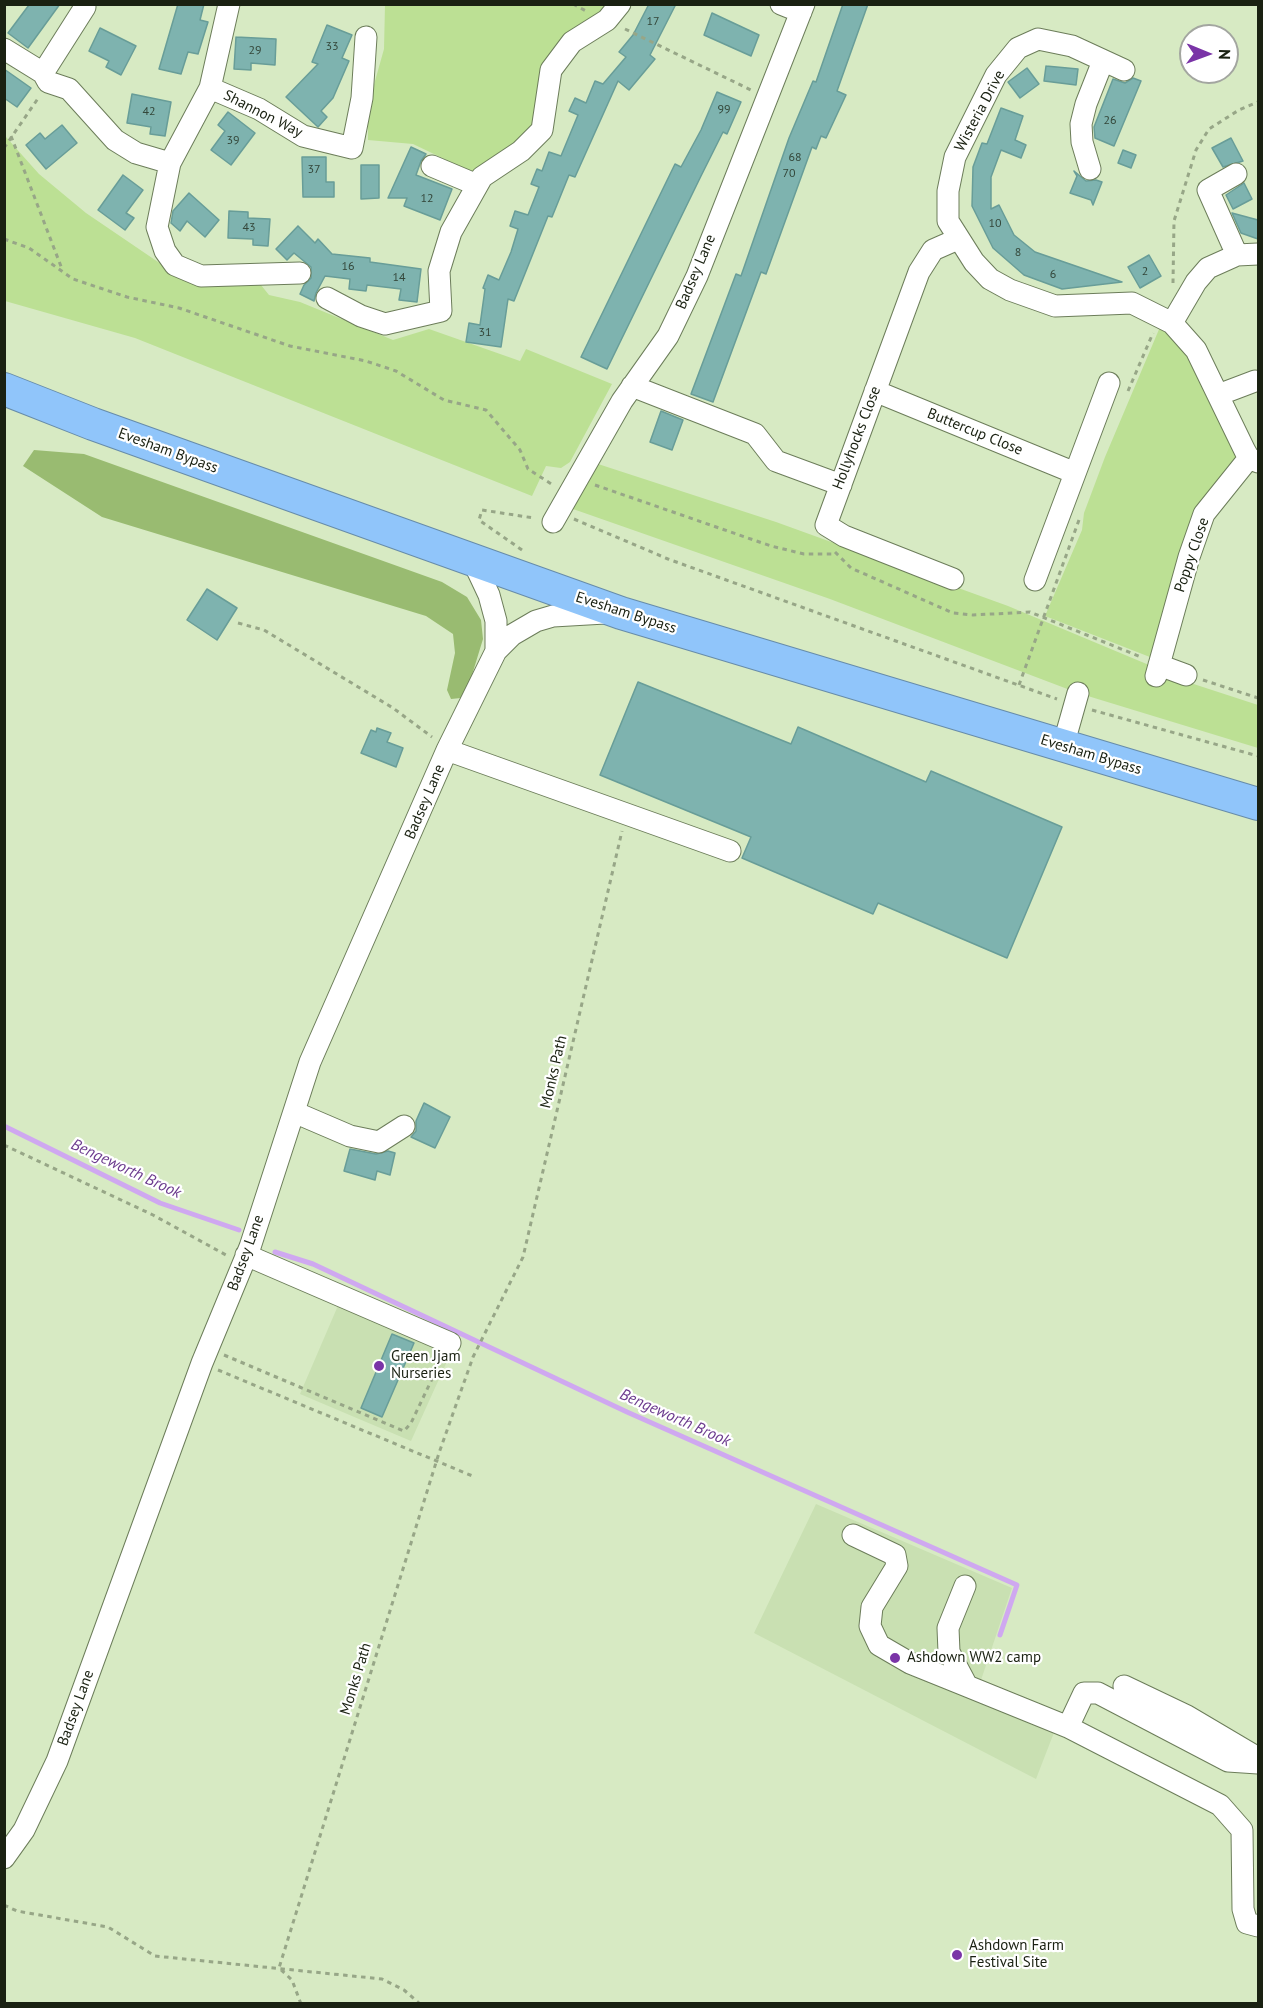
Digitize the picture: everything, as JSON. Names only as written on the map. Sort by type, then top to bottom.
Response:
[{"type":"highway","name":"Evesham Bypass","points":[[4,389],[93,424],[621,613],[1258,804]]},
{"type":"street","name":"Shannon Way","points":[[229,4],[210,88],[170,163],[158,227],[165,252],[176,265],[201,276],[300,273]]},
{"type":"street","points":[[781,4],[803,8]]},
{"type":"street","points":[[43,73],[85,7]]},
{"type":"street","name":"Badsey Lane","points":[[564,501],[632,386],[668,336],[697,276],[803,8]]},
{"type":"street","points":[[327,298],[361,316],[385,324],[441,311],[439,271],[451,232],[477,185],[482,177],[521,151],[542,130],[551,70],[572,42],[614,12]]},
{"type":"street","name":"Shannon Way","points":[[210,88],[259,109],[303,136],[352,148],[362,98],[366,37]]},
{"type":"street","name":"Wisteria Drive","points":[[1124,70],[1072,46],[1038,39],[1018,48],[996,75],[955,157],[948,191],[948,221],[974,262],[990,279],[1010,290],[1055,306],[1132,303],[1172,323]]},
{"type":"street","points":[[4,49],[43,73],[48,82],[69,89],[115,140],[136,153],[170,163]]},
{"type":"street","points":[[1090,169],[1082,142],[1082,124],[1086,104],[1103,61]]},
{"type":"street","points":[[432,166],[477,185]]},
{"type":"street","points":[[1236,174],[1208,190],[1237,255]]},
{"type":"street","name":"Hollyhocks Close","points":[[838,533],[826,525],[919,272],[933,250],[958,239]]},
{"type":"street","points":[[1254,460],[1196,350],[1172,323],[1196,282],[1208,268],[1237,255],[1258,254]]},
{"type":"street","points":[[1218,395],[1255,381]]},
{"type":"street","points":[[1035,580],[1109,383]]},
{"type":"street","points":[[632,386],[755,434],[776,460],[841,485]]},
{"type":"street","name":"Buttercup Close","points":[[875,391],[1075,473]]},
{"type":"street","name":"Poppy Close","points":[[1157,670],[1189,557],[1204,514],[1254,460]]},
{"type":"street","points":[[838,533],[953,579]]},
{"type":"street","name":"Badsey Lane","points":[[473,561],[489,595],[496,621],[496,651]]},
{"type":"street","name":"Badsey Lane","points":[[4,1858],[24,1830],[57,1761],[205,1356],[258,1223],[310,1062],[448,749],[496,651],[513,635],[536,621],[553,616],[621,613]]},
{"type":"street","points":[[1157,670],[1186,675]]},
{"type":"street","points":[[1063,746],[1076,700]]},
{"type":"street","points":[[448,749],[730,851]]},
{"type":"street","points":[[294,1113],[350,1136],[379,1142],[404,1126]]},
{"type":"street","points":[[246,1256],[450,1343]]},
{"type":"street","points":[[853,1535],[895,1555],[897,1566],[872,1607],[870,1626],[879,1645],[910,1663],[1068,1727],[1220,1804],[1242,1830],[1243,1909],[1247,1923],[1258,1926]]},
{"type":"street","points":[[965,1586],[948,1628],[949,1652],[968,1686]]},
{"type":"street","points":[[1124,1686],[1187,1716],[1258,1761]]},
{"type":"street","points":[[1068,1727],[1084,1693],[1098,1693],[1228,1761],[1258,1761]]},
{"type":"path","points":[[573,4],[614,12],[766,98]]},
{"type":"path","points":[[11,136],[63,271]]},
{"type":"path","points":[[4,239],[29,248],[73,279],[127,297],[179,308],[290,346],[366,361],[396,371],[444,400],[486,410],[520,450],[528,469],[564,501],[613,537],[668,559],[1076,700],[1258,756]]},
{"type":"path","points":[[524,578],[531,557],[478,520],[482,510],[564,501],[804,554],[834,554],[851,568],[953,613],[973,615],[1030,612],[1157,670]]},
{"type":"path","points":[[834,554],[838,533]]},
{"type":"path","points":[[238,623],[264,630],[393,708],[448,749]]},
{"type":"path","points":[[1186,675],[1258,698]]},
{"type":"path","name":"Monks Path","points":[[279,1968],[437,1460],[473,1357],[523,1257],[626,815]]},
{"type":"path","points":[[4,1145],[246,1256]]},
{"type":"path","points":[[205,1356],[404,1431],[411,1424],[450,1343]]},
{"type":"path","points":[[205,1356],[475,1477]]},
{"type":"path","points":[[4,1905],[17,1911],[108,1927],[155,1956],[382,1979],[404,1990],[420,2004]]},
{"type":"path","points":[[279,1968],[292,1980],[301,2004]]},
{"type":"shaded area","points":[[385,5],[619,5],[552,70],[542,130],[482,177],[413,144],[368,140],[368,106],[384,49]]},
{"type":"shaded area","points":[[6,137],[39,174],[86,213],[186,281],[261,285],[269,295],[300,302],[393,340],[429,329],[520,361],[526,349],[612,384],[570,462],[561,468],[546,466],[532,496],[135,338],[5,301]]},
{"type":"shaded area","points":[[1160,327],[1184,351],[1194,365],[1240,460],[1220,484],[1155,659],[1045,616],[1082,530],[1084,513],[1105,457]]},
{"type":"shaded area","points":[[34,450],[84,454],[442,582],[467,597],[481,620],[483,639],[468,688],[461,698],[451,699],[447,690],[455,653],[453,634],[426,616],[102,517],[23,466]]},
{"type":"shaded area","points":[[595,463],[776,522],[1008,606],[1149,665],[1146,678],[1163,685],[1166,675],[1258,705],[1258,748],[1078,693],[830,599],[573,509]]},
{"type":"shaded area","name":"Green Jjam Nurseries","points":[[346,1287],[458,1337],[411,1441],[300,1394]]},
{"type":"shaded area","name":"Ashdown WW2 camp","points":[[816,1504],[1012,1588],[980,1683],[1060,1717],[1036,1779],[754,1633]]},
{"type":"building","points":[[60,4],[28,48],[8,33],[29,5]]},
{"type":"building","points":[[178,4],[204,4],[200,20],[208,22],[198,54],[188,52],[181,74],[159,69]]},
{"type":"building","points":[[649,4],[676,4],[650,55],[655,59],[629,90],[618,81],[575,177],[569,175],[552,217],[548,216],[514,301],[508,299],[501,347],[466,342],[469,323],[480,325],[485,289],[483,288],[488,275],[499,280],[511,252],[518,229],[510,226],[515,211],[528,215],[539,187],[531,184],[537,169],[542,171],[549,152],[561,156],[578,115],[569,111],[575,98],[586,103],[595,81],[603,84],[626,57],[619,52],[633,35]]},
{"type":"building","points":[[843,4],[868,4],[837,91],[846,95],[826,138],[821,136],[816,149],[812,147],[766,274],[761,272],[713,402],[691,394],[736,274],[741,276],[789,138],[813,81],[816,82]]},
{"type":"building","points":[[712,13],[759,35],[751,56],[704,35]]},
{"type":"building","points":[[327,25],[352,35],[342,58],[349,61],[333,98],[321,111],[327,117],[318,127],[286,97],[318,64],[312,62]]},
{"type":"building","points":[[100,28],[136,46],[121,75],[106,67],[109,61],[89,51]]},
{"type":"building","points":[[236,37],[276,39],[275,65],[251,63],[251,70],[234,69]]},
{"type":"building","points":[[1046,66],[1078,69],[1076,85],[1044,81]]},
{"type":"building","points":[[1027,68],[1039,84],[1020,98],[1008,82]]},
{"type":"building","points":[[4,69],[31,88],[17,107],[4,98]]},
{"type":"building","points":[[1133,78],[1141,81],[1114,146],[1095,138],[1094,127],[1113,79],[1125,83]]},
{"type":"building","points":[[717,92],[741,102],[727,134],[723,132],[607,369],[581,357],[675,164],[681,167],[701,130]]},
{"type":"building","points":[[132,94],[171,102],[165,136],[150,134],[151,127],[127,123]]},
{"type":"building","points":[[1001,108],[1023,116],[1015,140],[1026,145],[1021,158],[1001,150],[991,177],[991,209],[999,205],[1014,235],[1035,252],[1122,282],[1062,289],[1024,275],[993,248],[972,206],[973,167],[982,143],[987,144]]},
{"type":"building","points":[[228,112],[255,133],[231,165],[211,150],[225,131],[218,125]]},
{"type":"building","points":[[62,125],[77,143],[46,169],[26,145],[40,133],[45,139]]},
{"type":"building","points":[[1231,138],[1243,161],[1223,167],[1212,148]]},
{"type":"building","points":[[411,147],[426,154],[416,175],[452,189],[440,220],[404,206],[407,198],[388,198]]},
{"type":"building","points":[[1123,150],[1136,155],[1131,168],[1118,163]]},
{"type":"building","points":[[302,157],[326,157],[326,182],[334,182],[334,197],[303,197]]},
{"type":"building","points":[[361,165],[379,165],[379,198],[361,199]]},
{"type":"building","points":[[1074,171],[1086,181],[1102,182],[1093,205],[1091,200],[1070,193],[1077,176]]},
{"type":"building","points":[[123,175],[143,190],[126,213],[134,218],[125,230],[98,210]]},
{"type":"building","points":[[1244,183],[1252,199],[1233,209],[1226,195]]},
{"type":"building","points":[[189,193],[219,220],[205,237],[187,221],[180,231],[171,223],[173,211]]},
{"type":"building","points":[[229,211],[248,212],[248,218],[270,219],[268,246],[253,245],[253,239],[228,238]]},
{"type":"building","points":[[1232,213],[1258,220],[1258,239],[1241,233]]},
{"type":"building","points":[[298,226],[315,243],[318,239],[332,254],[370,258],[370,262],[421,269],[417,302],[399,300],[401,289],[367,285],[366,291],[349,289],[350,279],[325,276],[314,301],[300,294],[304,285],[311,278],[311,267],[294,253],[287,260],[276,249]]},
{"type":"building","points":[[1149,255],[1161,276],[1140,288],[1128,267]]},
{"type":"building","points":[[661,411],[683,420],[672,450],[650,442]]},
{"type":"building","points":[[207,589],[237,608],[217,640],[187,620]]},
{"type":"building","points":[[638,682],[791,744],[798,727],[926,782],[931,771],[1062,827],[1007,958],[878,903],[873,914],[742,858],[751,837],[600,775]]},
{"type":"building","points":[[377,728],[391,733],[387,742],[403,748],[396,767],[361,753],[371,730],[376,732]]},
{"type":"building","points":[[424,1103],[450,1117],[435,1148],[411,1137],[416,1131],[416,1121]]},
{"type":"building","points":[[350,1149],[376,1154],[388,1151],[395,1153],[390,1175],[377,1171],[375,1180],[344,1171]]},
{"type":"building","points":[[392,1334],[414,1343],[382,1417],[361,1408]]},
{"type":"waterway","name":"Bengeworth Brook","points":[[4,1126],[160,1203],[239,1230]]},
{"type":"waterway","name":"Bengeworth Brook","points":[[275,1252],[313,1264],[627,1412],[1017,1585],[1000,1635]]},
{"type":"place","name":"Green Jjam Nurseries","points":[[379,1366]]},
{"type":"place","name":"Ashdown WW2 camp","points":[[895,1658]]},
{"type":"place","name":"Ashdown Farm Festival Site","points":[[957,1955]]}]
